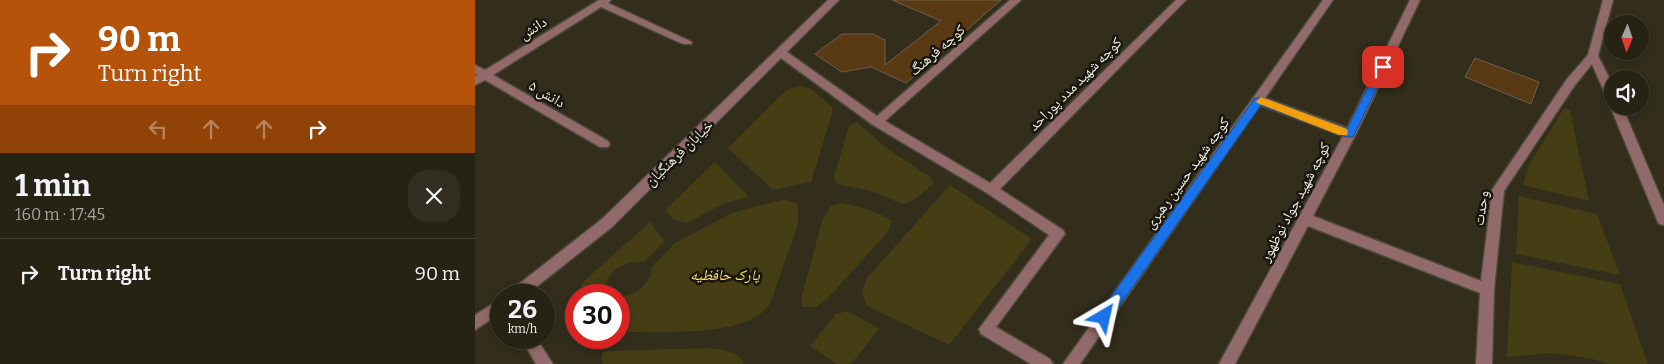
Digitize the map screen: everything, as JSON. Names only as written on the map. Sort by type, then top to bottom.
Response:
[{"type":"street","name":"خیابان فرهنگیان","points":[[529,284],[607,223],[834,0]]},
{"type":"street","name":"کوچه فرهنگ","points":[[877,122],[1016,0]]},
{"type":"street","name":"کوچه شهید مدد پوراحد","points":[[991,190],[1181,0]]},
{"type":"street","name":"کوچه شهید حسین رهبری","points":[[1071,364],[1328,0]]},
{"type":"street","name":"کوچه شهید جواد نوظهور","points":[[1227,364],[1350,134],[1415,0]]},
{"type":"street","points":[[1604,79],[1593,56],[1608,0]]},
{"type":"street","points":[[603,2],[687,42]]},
{"type":"street","name":"دانش","points":[[478,75],[603,2]]},
{"type":"street","points":[[781,53],[877,122],[991,190],[1059,234],[986,329],[1045,364]]},
{"type":"street","name":"وحدت","points":[[1484,364],[1487,290],[1497,190],[1571,82],[1593,56]]},
{"type":"street","name":"دانش ۵","points":[[478,75],[604,144]]},
{"type":"street","points":[[1259,100],[1350,134]]},
{"type":"street","points":[[1620,115],[1664,220]]},
{"type":"street","points":[[1305,218],[1487,290]]},
{"type":"street","points":[[475,323],[490,313]]},
{"type":"street","points":[[535,349],[545,364]]},
{"type":"green space","points":[[799,86],[810,88],[833,108],[831,117],[811,182],[773,190],[728,148],[788,89]]},
{"type":"green space","points":[[1564,108],[1570,110],[1589,201],[1523,185],[1529,165]]},
{"type":"green space","points":[[857,122],[885,147],[932,178],[933,184],[913,201],[902,204],[871,191],[837,184],[834,177],[849,126]]},
{"type":"green space","name":"پارک حافظیه","points":[[715,162],[749,197],[725,203],[687,223],[674,220],[665,210]]},
{"type":"green space","points":[[950,185],[1032,239],[949,345],[867,306],[862,292],[867,278]]},
{"type":"green space","points":[[1519,196],[1597,214],[1620,275],[1516,254]]},
{"type":"green space","name":"پارک حافظیه","points":[[785,199],[798,204],[798,224],[770,304],[758,315],[742,323],[722,328],[677,332],[630,332],[630,294],[635,293],[645,284],[651,275],[651,268],[675,243],[732,213]]},
{"type":"green space","name":"پارک حافظیه","points":[[840,203],[867,209],[886,217],[892,221],[888,232],[827,299],[816,307],[802,307],[801,299],[823,218],[831,206]]},
{"type":"green space","name":"پارک حافظیه","points":[[650,222],[663,239],[664,242],[644,262],[631,263],[619,268],[614,271],[606,284],[582,284]]},
{"type":"green space","points":[[1512,262],[1620,284],[1648,364],[1609,364],[1589,358],[1552,353],[1507,357]]},
{"type":"green space","points":[[848,311],[879,329],[851,364],[837,364],[810,346],[836,314]]},
{"type":"green space","points":[[709,348],[734,353],[744,364],[603,364],[601,358],[603,352],[610,351]]},
{"type":"building","points":[[892,0],[1001,0],[906,83],[871,67],[842,72],[815,54],[842,34],[873,34],[885,40],[885,65],[941,21]]},
{"type":"building","points":[[1475,58],[1539,82],[1531,104],[1465,77]]},
{"type":"slow traffic","points":[[1261,101],[1343,132]]},
{"type":"route","points":[[1104,317],[1259,100],[1350,134],[1383,67]]}]
